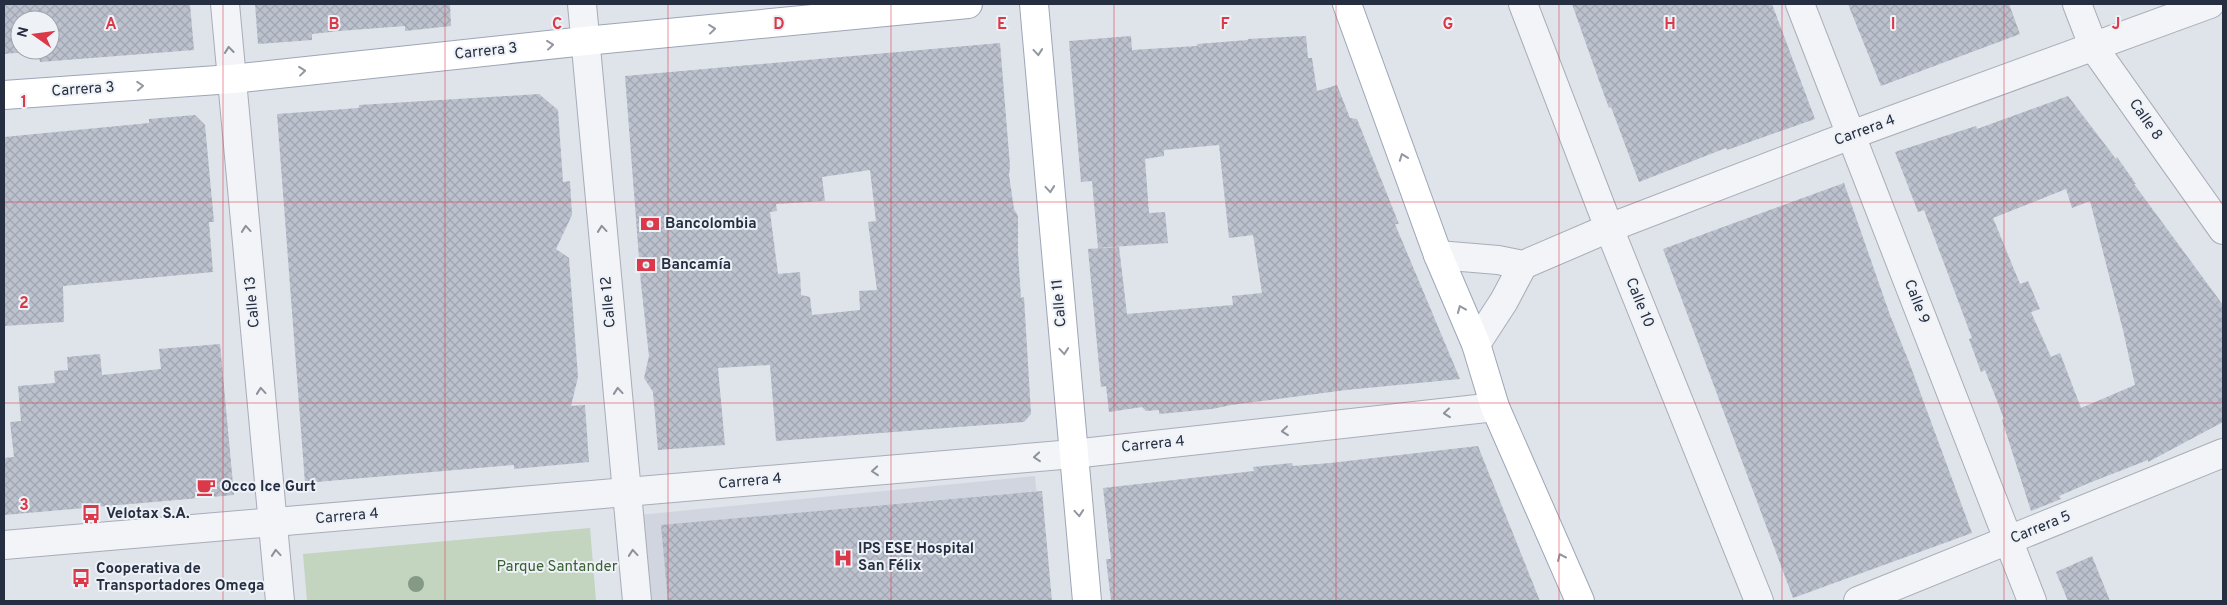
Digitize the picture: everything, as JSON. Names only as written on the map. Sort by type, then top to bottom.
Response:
[{"type":"main road","name":"Carrera 3","points":[[4,95],[232,79],[584,41],[968,4]]},
{"type":"main road","name":"Calle 11","points":[[1034,4],[1087,601]]},
{"type":"main road","points":[[1347,4],[1438,255],[1476,344],[1495,407],[1580,601]]},
{"type":"street","name":"Calle 13","points":[[224,4],[280,601]]},
{"type":"street","name":"Calle 12","points":[[582,4],[637,601]]},
{"type":"street","name":"Calle 10","points":[[1522,4],[1609,228],[1759,601]]},
{"type":"street","name":"Calle 9","points":[[1800,4],[2032,601]]},
{"type":"street","name":"Calle 8","points":[[2077,4],[2094,48],[2223,230]]},
{"type":"street","name":"Carrera 4","points":[[1523,265],[1609,228],[1851,135],[2094,48],[2210,4]]},
{"type":"street","points":[[1438,255],[1498,260],[1523,265],[1504,301],[1476,344]]},
{"type":"street","name":"Carrera 4","points":[[4,545],[1073,454],[1495,407]]},
{"type":"street","name":"Carrera 5","points":[[1858,601],[2223,453]]},
{"type":"shaded area","name":"IPS ESE Hospital San Félix","points":[[1035,476],[1046,601],[647,601],[639,515]]},
{"type":"green space","name":"Parque Santander","points":[[590,528],[596,601],[307,601],[303,554]]},
{"type":"building","points":[[4,4],[190,4],[194,50],[40,62],[40,60],[60,60],[60,10],[10,10],[10,53],[4,54]]},
{"type":"building","points":[[255,4],[450,4],[451,26],[405,31],[405,26],[339,31],[312,34],[312,40],[258,44]]},
{"type":"building","points":[[1572,4],[1772,4],[1815,119],[1727,150],[1726,148],[1639,182],[1611,107],[1609,108]]},
{"type":"building","points":[[1848,4],[2009,4],[2020,34],[1881,86]]},
{"type":"building","points":[[1131,36],[1132,50],[1197,46],[1197,44],[1248,39],[1306,36],[1308,58],[1312,58],[1317,91],[1337,85],[1350,118],[1357,119],[1399,224],[1395,224],[1460,379],[1346,390],[1212,409],[1159,414],[1159,410],[1146,411],[1142,407],[1109,412],[1106,386],[1101,387],[1088,249],[1119,247],[1127,314],[1233,305],[1232,296],[1262,293],[1253,235],[1229,238],[1219,145],[1164,150],[1164,156],[1145,159],[1149,213],[1165,212],[1168,243],[1098,248],[1092,181],[1081,182],[1069,41]]},
{"type":"building","points":[[1000,43],[1010,166],[1009,175],[1014,209],[1018,216],[1021,298],[1024,297],[1031,414],[1024,422],[776,441],[770,365],[718,368],[725,445],[658,450],[653,392],[644,378],[649,356],[641,284],[625,76]],"holes":[[[870,170],[876,221],[868,222],[877,290],[859,291],[860,310],[812,315],[810,297],[801,295],[800,272],[778,274],[770,212],[777,211],[776,204],[825,201],[822,177]]]},
{"type":"building","points":[[539,94],[558,110],[563,182],[570,181],[572,215],[556,249],[569,258],[578,377],[571,406],[585,405],[589,462],[514,469],[514,465],[305,483],[277,114],[359,108],[359,105]]},
{"type":"building","points":[[2068,96],[2116,159],[2117,157],[2136,184],[2134,184],[2223,305],[2223,422],[2148,462],[2148,460],[2089,483],[2059,496],[2061,499],[2031,511],[2002,420],[2004,419],[1985,370],[1981,372],[1969,339],[1972,338],[1924,210],[1918,212],[1895,152],[1976,126],[1977,129]],"holes":[[[2066,189],[2072,208],[2090,201],[2135,385],[2081,408],[2060,353],[2051,357],[2031,312],[2040,309],[2028,281],[2020,284],[1993,218]]]},
{"type":"building","points":[[195,115],[205,125],[214,222],[209,222],[213,272],[63,286],[64,322],[4,326],[4,137],[149,123],[149,119]]},
{"type":"building","points":[[1844,183],[1890,315],[1972,533],[1793,598],[1663,249]]},
{"type":"building","points":[[220,344],[234,495],[4,515],[4,458],[14,457],[10,422],[21,421],[18,386],[55,383],[54,371],[68,370],[67,357],[100,354],[102,375],[161,369],[159,349]]},
{"type":"building","points":[[1478,446],[1540,601],[1111,601],[1106,559],[1111,559],[1103,488],[1254,471],[1253,467],[1292,463],[1293,466],[1330,463]]},
{"type":"building","name":"IPS ESE Hospital San Félix","points":[[1042,491],[1052,601],[668,601],[661,525]]},
{"type":"building","points":[[2092,556],[2110,601],[2068,601],[2056,572]]},
{"type":"place","name":"Bancolombia","points":[[650,224]]},
{"type":"place","name":"Bancamía","points":[[646,265]]},
{"type":"place","name":"Occo Ice Gurt","points":[[206,487]]},
{"type":"place","name":"Velotax S.A.","points":[[91,514]]},
{"type":"place","name":"IPS ESE Hospital San Félix","points":[[843,558]]},
{"type":"place","name":"Cooperativa de Transportadores Omega","points":[[81,578]]}]
